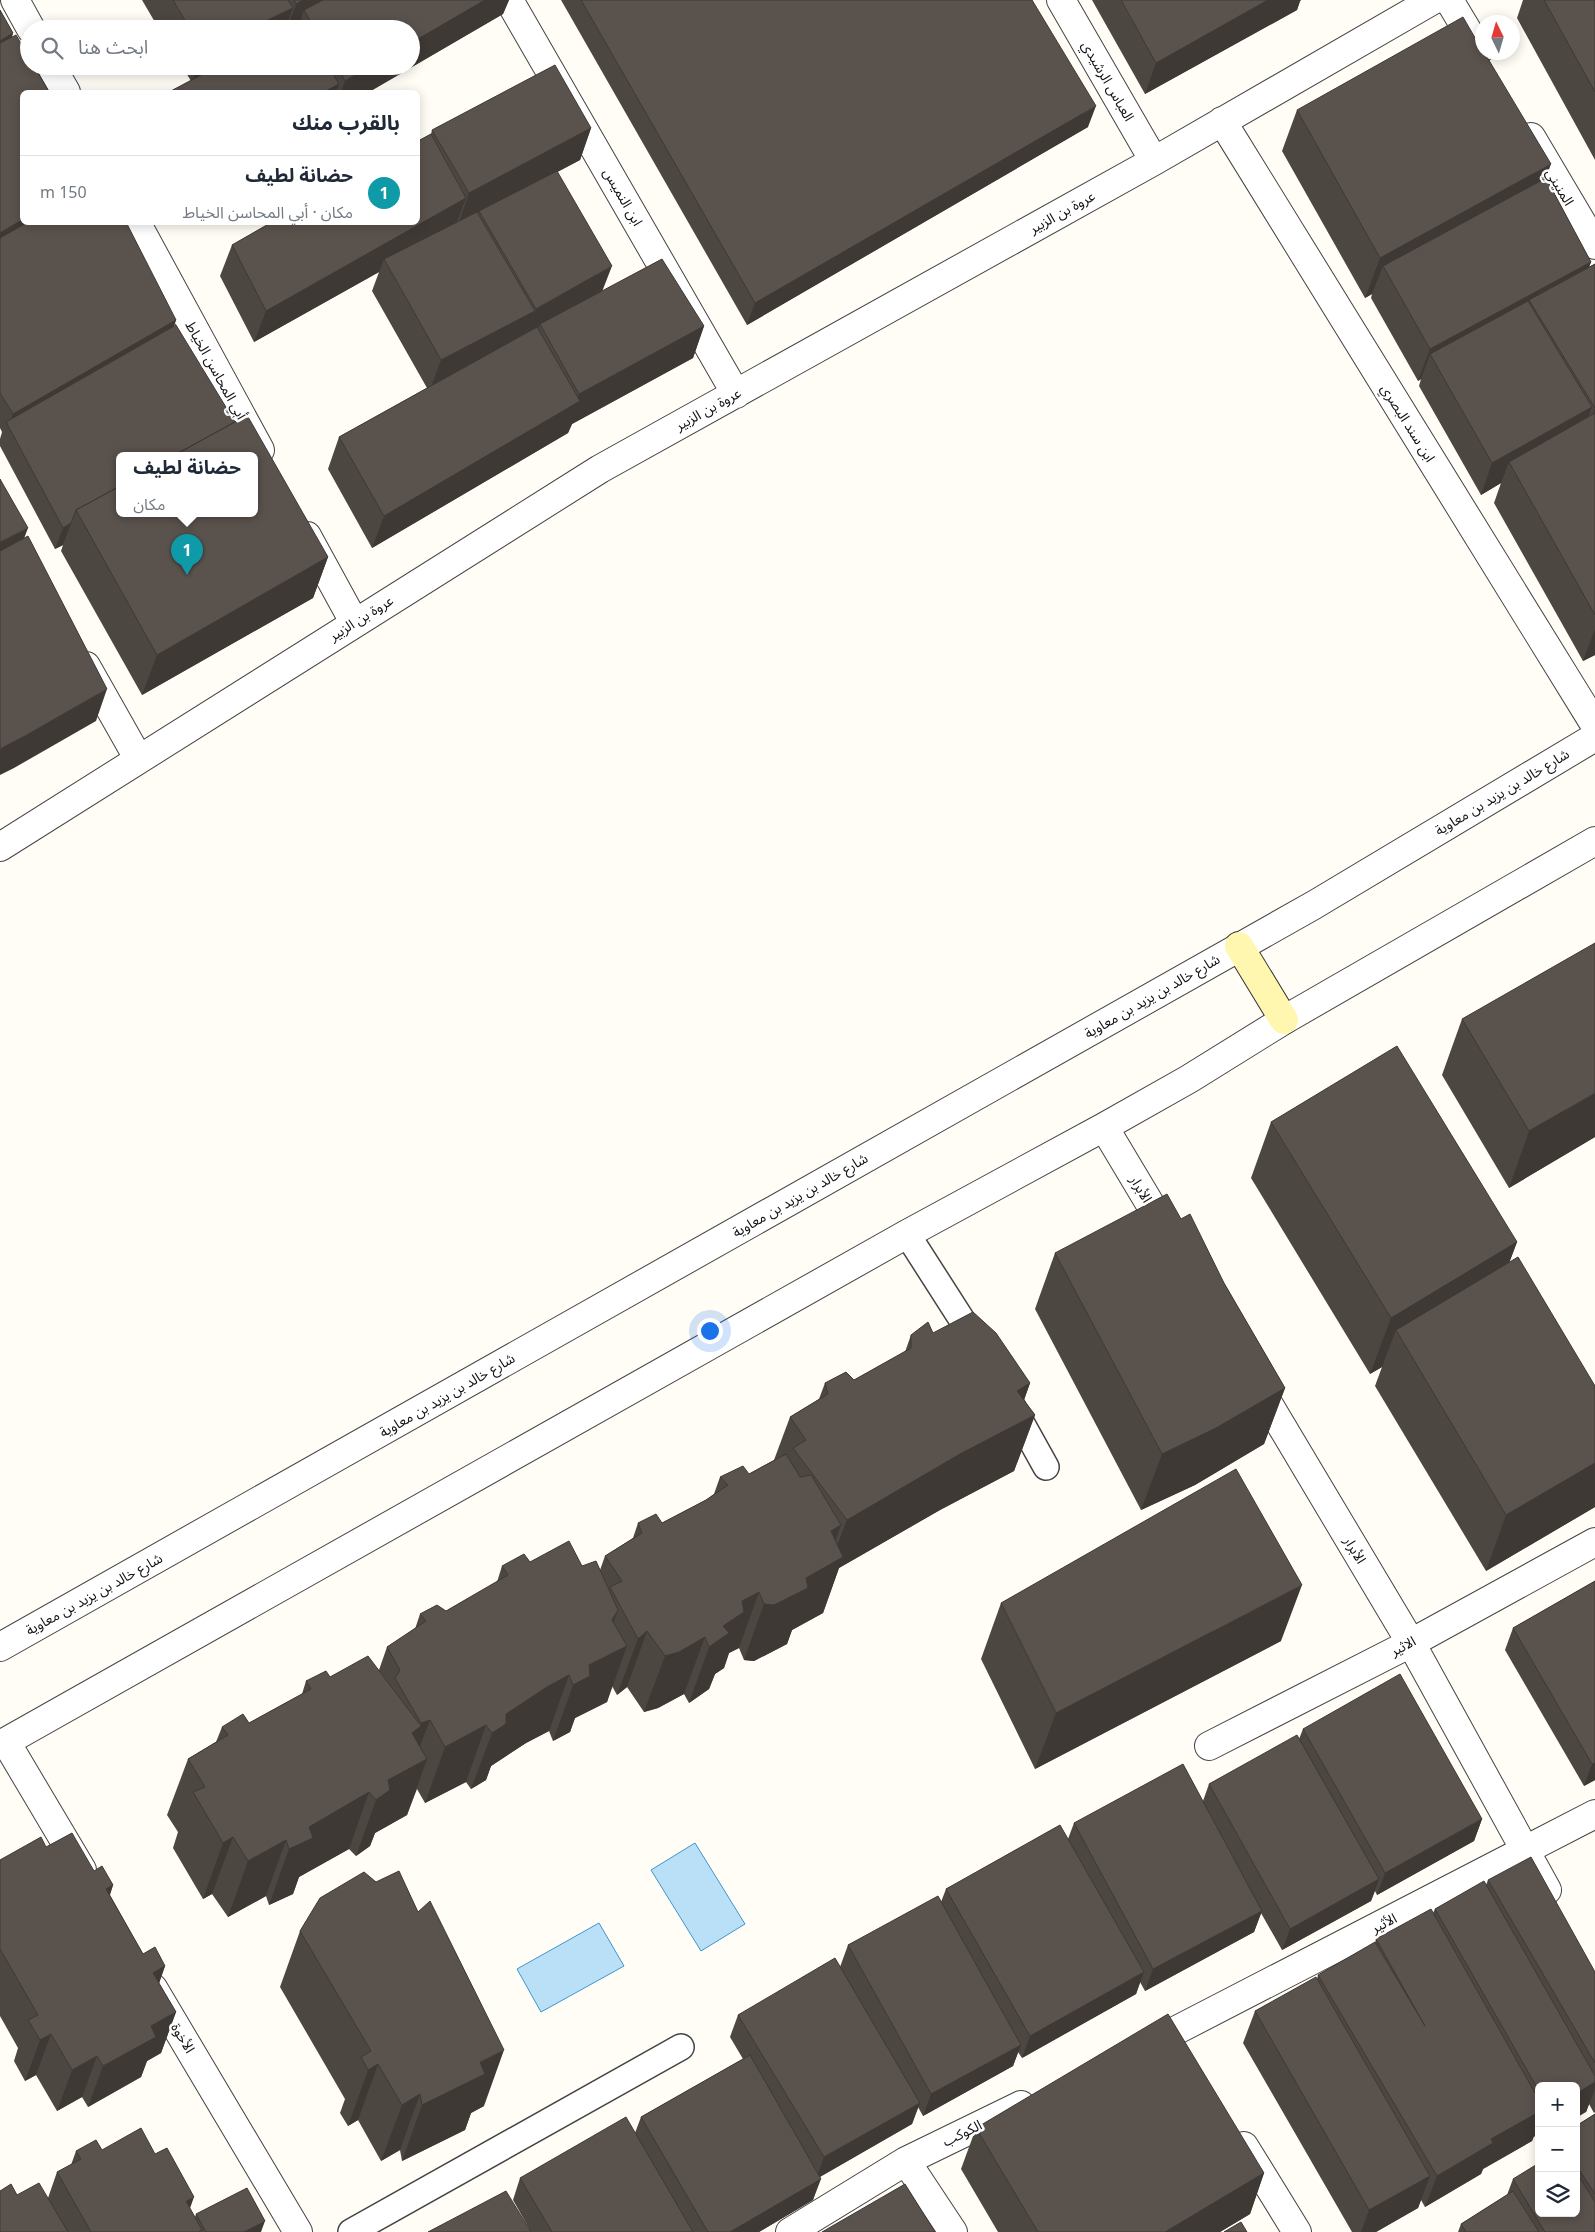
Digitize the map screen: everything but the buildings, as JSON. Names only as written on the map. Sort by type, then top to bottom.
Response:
[{"type":"main road","points":[[1239,946],[1284,1020]]},
{"type":"street","points":[[15,0],[26,20]]},
{"type":"street","name":"ابن النميس","points":[[509,0],[736,394]]},
{"type":"street","name":"العباس الرشيدي","points":[[1061,0],[1154,161]]},
{"type":"street","name":"عروة بن الزبير","points":[[0,847],[138,758],[600,469],[1154,161],[1433,0]]},
{"type":"street","points":[[1449,0],[1490,68]]},
{"type":"street","points":[[56,75],[65,90]]},
{"type":"street","name":"المنيني","points":[[1520,118],[1595,245]]},
{"type":"street","name":"ابن سند البصري","points":[[1222,121],[1595,725]]},
{"type":"street","name":"أبي المحاسن الخياط","points":[[138,225],[274,474]]},
{"type":"street","points":[[297,518],[354,622]]},
{"type":"street","points":[[76,648],[138,758]]},
{"type":"street","name":"شارع خالد بن يزيد بن معاوية","points":[[0,1647],[1314,905],[1595,737]]},
{"type":"street","points":[[97,1894],[3,1743],[907,1234],[1189,1079],[1284,1020],[1595,841]]},
{"type":"street","name":"الأبرار","points":[[1104,1127],[1179,1254]]},
{"type":"street","name":"الأبرار","points":[[1244,1364],[1410,1643],[1558,1910]]},
{"type":"street","name":"الاثير","points":[[1209,1746],[1410,1643],[1595,1542]]},
{"type":"street","name":"الأثير","points":[[1173,2032],[1595,1814]]},
{"type":"street","name":"الأخوة","points":[[142,1970],[298,2232]]},
{"type":"street","points":[[1146,2045],[1173,2032],[1189,2057]]},
{"type":"street","name":"الكوكب","points":[[790,2232],[906,2161],[1039,2096]]},
{"type":"street","points":[[1230,2124],[1297,2232]]},
{"type":"street","points":[[906,2161],[953,2232]]},
{"type":"lane","points":[[907,1234],[995,1375],[1046,1467]]},
{"type":"lane","points":[[351,2232],[681,2047]]},
{"type":"water","points":[[695,1843],[745,1924],[701,1951],[651,1870]]},
{"type":"water","points":[[599,1923],[624,1966],[541,2012],[517,1969]]},
{"type":"place","name":"حضانة لطيف","points":[[187,575]]}]
